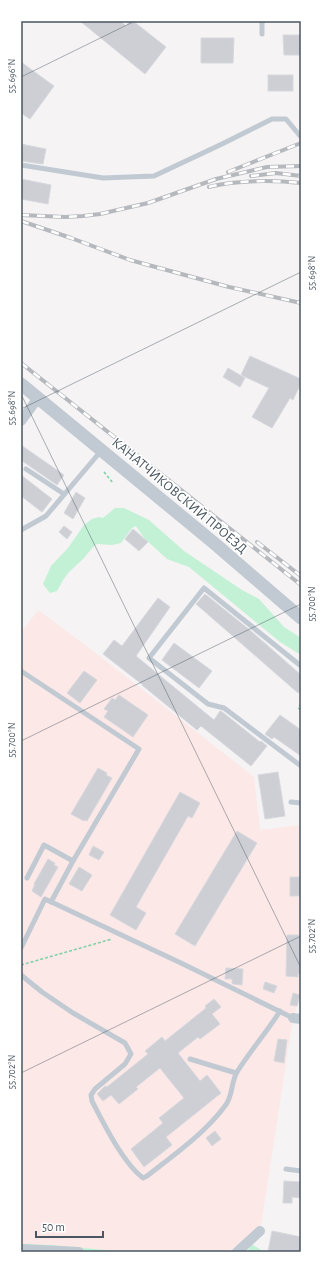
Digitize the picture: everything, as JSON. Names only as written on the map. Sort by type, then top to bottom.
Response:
[{"type":"street","name":"КАНАТЧИКОВСКИЙ ПРОЕЗД","points":[[21,384],[214,543],[301,618]]},
{"type":"street","points":[[21,421],[38,398]]},
{"type":"street","points":[[237,1252],[260,1231]]},
{"type":"street","points":[[21,1248],[78,1252]]},
{"type":"lane","points":[[262,21],[262,34]]},
{"type":"lane","points":[[21,165],[103,178],[154,176],[272,120],[286,119],[301,137]]},
{"type":"lane","points":[[21,530],[46,516],[102,450]]},
{"type":"lane","points":[[26,469],[64,494]]},
{"type":"lane","points":[[301,666],[204,588],[149,658],[208,704],[224,708],[301,766]]},
{"type":"lane","points":[[21,671],[139,749],[72,861],[51,902]]},
{"type":"lane","points":[[291,802],[301,803]]},
{"type":"lane","points":[[27,878],[44,845],[72,861]]},
{"type":"lane","points":[[21,948],[45,899],[297,1018]]},
{"type":"lane","points":[[21,975],[42,992],[73,1013],[125,1043],[130,1051],[131,1054],[125,1064],[95,1089],[91,1095],[92,1101],[120,1149],[137,1173],[143,1178],[182,1149],[212,1121],[226,1105],[236,1073],[268,1030],[280,1011]]},
{"type":"lane","points":[[190,1059],[236,1073]]},
{"type":"lane","points":[[286,1169],[301,1171]]},
{"type":"path","points":[[104,472],[113,482]]},
{"type":"path","points":[[301,704],[298,708],[301,710]]},
{"type":"path","points":[[21,965],[123,936]]},
{"type":"shaded area","points":[[38,610],[254,777],[260,830],[301,825],[301,993],[293,1018],[261,1225],[228,1252],[127,1252],[53,1245],[21,1244],[21,633]]},
{"type":"green space","points":[[115,508],[124,508],[149,520],[184,551],[242,590],[259,599],[284,627],[301,638],[301,655],[280,642],[189,567],[167,559],[144,538],[136,526],[132,528],[121,543],[112,545],[97,544],[93,547],[69,572],[57,591],[50,593],[43,584],[51,566],[68,548],[84,525],[92,519],[99,517],[103,518]]},
{"type":"green space","points":[[250,1243],[261,1250],[261,1252],[248,1252]]},
{"type":"green space","points":[[21,1244],[53,1245],[127,1252],[21,1252]]},
{"type":"building","points":[[80,21],[120,21],[126,26],[130,21],[133,21],[166,47],[145,74]]},
{"type":"building","points":[[283,35],[301,35],[301,55],[284,55]]},
{"type":"building","points":[[201,38],[234,38],[233,63],[201,63]]},
{"type":"building","points":[[21,62],[54,86],[30,119],[21,113]]},
{"type":"building","points":[[268,75],[293,75],[293,91],[268,91]]},
{"type":"building","points":[[21,144],[46,149],[43,164],[21,161]]},
{"type":"building","points":[[21,179],[51,185],[48,204],[21,199]]},
{"type":"building","points":[[250,356],[301,379],[301,383],[293,400],[290,398],[272,428],[252,417],[269,388],[241,375]]},
{"type":"building","points":[[228,368],[245,378],[240,387],[223,377]]},
{"type":"building","points":[[21,445],[64,475],[57,485],[21,460]]},
{"type":"building","points":[[21,475],[52,499],[42,512],[21,496]]},
{"type":"building","points":[[76,492],[85,498],[73,519],[64,513]]},
{"type":"building","points":[[64,526],[72,532],[67,539],[59,532]]},
{"type":"building","points":[[133,529],[148,542],[139,551],[125,539]]},
{"type":"building","points":[[205,594],[251,631],[301,675],[301,689],[298,693],[196,604]]},
{"type":"building","points":[[158,598],[170,607],[136,656],[214,720],[221,711],[267,746],[251,766],[201,726],[197,730],[103,654],[114,640],[122,646]]},
{"type":"building","points":[[174,643],[212,671],[199,688],[162,660]]},
{"type":"building","points":[[84,671],[97,680],[80,703],[67,693]]},
{"type":"building","points":[[119,695],[148,715],[133,737],[104,717],[108,711],[104,709],[112,698],[115,700]]},
{"type":"building","points":[[280,715],[301,730],[301,756],[274,737],[272,739],[265,734]]},
{"type":"building","points":[[98,768],[112,778],[87,821],[84,821],[71,814]]},
{"type":"building","points":[[278,772],[285,816],[265,819],[258,775]]},
{"type":"building","points":[[180,792],[200,803],[192,818],[188,816],[136,907],[146,913],[136,930],[110,915]]},
{"type":"building","points":[[237,831],[257,843],[195,946],[175,934]]},
{"type":"building","points":[[93,846],[104,852],[99,860],[89,855]]},
{"type":"building","points":[[48,859],[55,863],[54,865],[58,867],[41,897],[32,891],[34,884]]},
{"type":"building","points":[[79,867],[92,875],[82,891],[69,884]]},
{"type":"building","points":[[290,877],[301,877],[301,896],[290,896]]},
{"type":"building","points":[[287,935],[299,935],[299,937],[301,937],[301,974],[298,974],[298,977],[286,976]]},
{"type":"building","points":[[226,968],[243,969],[242,985],[233,984],[232,979],[225,979]]},
{"type":"building","points":[[265,982],[277,986],[274,993],[263,989]]},
{"type":"building","points":[[293,993],[300,995],[297,1006],[290,1005]]},
{"type":"building","points":[[214,999],[221,1007],[212,1014],[220,1024],[200,1039],[198,1037],[178,1053],[200,1081],[207,1075],[221,1093],[166,1137],[172,1145],[144,1167],[131,1149],[163,1123],[159,1118],[184,1098],[160,1068],[136,1087],[138,1089],[119,1104],[111,1095],[103,1101],[97,1094],[105,1086],[107,1087],[148,1054],[145,1051],[162,1037],[165,1041],[206,1008],[205,1006]]},
{"type":"building","points":[[278,1039],[287,1040],[284,1063],[274,1061]]},
{"type":"building","points":[[215,1131],[221,1139],[212,1146],[206,1138]]},
{"type":"building","points":[[284,1181],[301,1182],[301,1198],[292,1197],[292,1203],[283,1203]]},
{"type":"building","points":[[272,1231],[301,1237],[301,1252],[268,1252]]},
{"type":"railway","points":[[228,172],[301,143]]},
{"type":"railway","points":[[21,215],[65,217],[100,214],[148,203],[216,179],[267,167],[301,166]]},
{"type":"railway","points":[[251,176],[276,173],[301,176]]},
{"type":"railway","points":[[209,187],[255,181],[301,183]]},
{"type":"railway","points":[[21,221],[130,260],[229,287],[301,303]]},
{"type":"railway","points":[[21,363],[301,585]]},
{"type":"railway","points":[[257,542],[301,576]]}]
